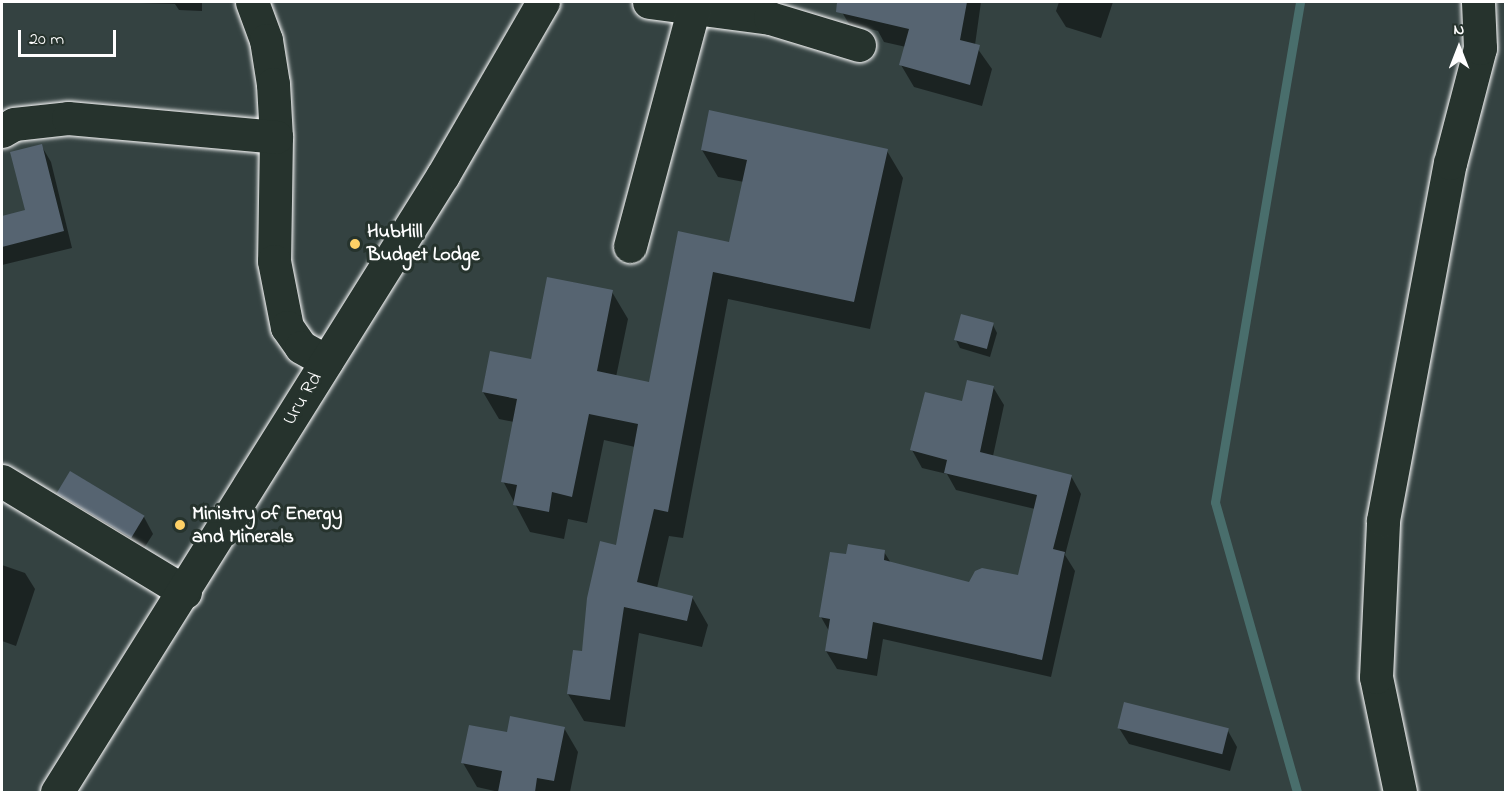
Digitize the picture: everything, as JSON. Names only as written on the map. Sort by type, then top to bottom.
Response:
[{"type":"street","points":[[252,2],[266,40],[276,137],[274,261],[287,327],[301,347],[326,361]]},
{"type":"street","name":"Uru Rd","points":[[57,792],[443,175],[543,2]]},
{"type":"street","points":[[649,2],[770,18],[859,45]]},
{"type":"street","points":[[1400,792],[1376,677],[1383,520],[1450,163],[1480,48],[1478,2]]},
{"type":"street","points":[[630,246],[694,7]]},
{"type":"street","points":[[2,130],[14,124],[68,118],[276,137]]},
{"type":"street","points":[[2,481],[184,592]]},
{"type":"building","points":[[837,2],[967,2],[960,40],[980,45],[970,85],[899,65],[909,29],[836,12]]},
{"type":"building","points":[[709,110],[888,149],[854,302],[713,272],[668,512],[654,509],[637,582],[693,596],[687,621],[624,607],[610,700],[567,694],[573,650],[582,651],[587,598],[600,541],[616,545],[638,424],[589,414],[572,497],[552,492],[549,512],[513,505],[517,485],[501,482],[517,399],[482,392],[490,351],[531,359],[547,277],[613,290],[597,371],[649,382],[678,231],[729,242],[747,160],[701,150]]},
{"type":"building","points":[[42,144],[64,231],[2,247],[2,216],[25,210],[10,152]]},
{"type":"building","points":[[961,314],[994,323],[987,349],[954,340]]},
{"type":"building","points":[[967,380],[994,386],[980,452],[1072,475],[1053,549],[1065,552],[1042,660],[873,622],[867,659],[825,651],[830,619],[819,617],[830,552],[846,554],[848,544],[885,550],[884,560],[969,582],[975,571],[982,568],[1018,575],[1037,495],[944,473],[947,460],[910,450],[925,392],[962,401]]},
{"type":"building","points":[[70,471],[145,516],[131,538],[57,493]]},
{"type":"building","points":[[1124,702],[1229,728],[1222,754],[1117,728]]},
{"type":"building","points":[[510,716],[565,727],[554,781],[537,778],[535,792],[498,792],[502,771],[461,763],[469,725],[507,732]]},
{"type":"waterway","points":[[1297,792],[1215,502],[1300,2]]},
{"type":"place","name":"HubHill Budget Lodge","points":[[355,244]]},
{"type":"place","name":"Ministry of Energy and Minerals","points":[[180,525]]}]
